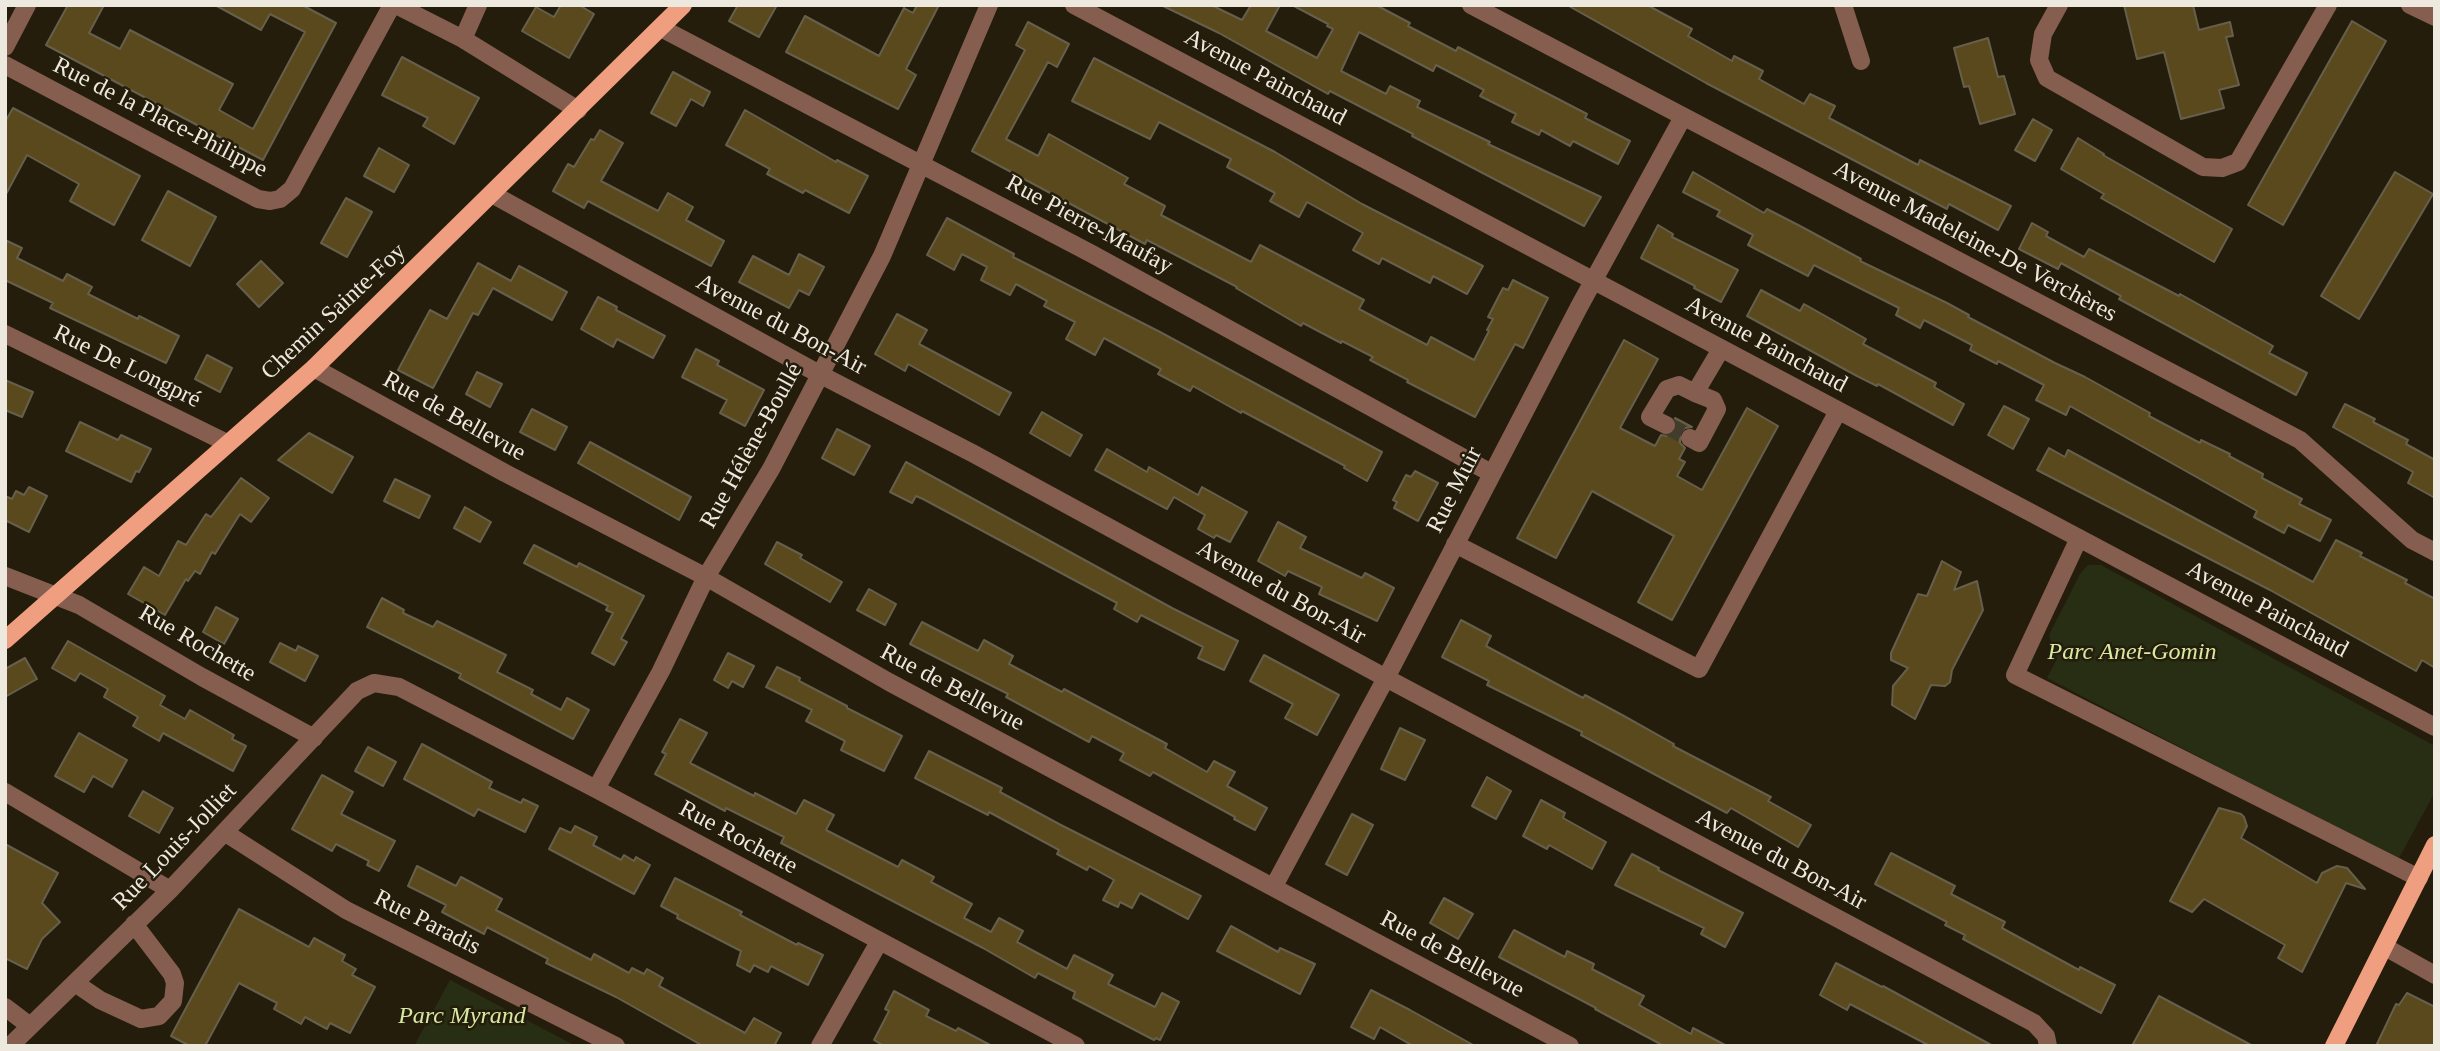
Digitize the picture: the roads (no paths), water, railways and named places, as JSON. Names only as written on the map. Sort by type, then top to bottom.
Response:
[{"type":"main road","name":"Chemin Sainte-Foy","points":[[5,640],[314,368],[683,5]]},
{"type":"main road","points":[[2334,1046],[2435,845]]},
{"type":"street","points":[[5,47],[27,5]]},
{"type":"street","points":[[394,5],[463,39],[578,110]]},
{"type":"street","name":"Rue de la Place-Philippe","points":[[5,65],[258,199],[270,201],[280,199],[292,189],[394,5]]},
{"type":"street","points":[[463,39],[478,5]]},
{"type":"street","name":"Rue Hélène-Boullé","points":[[596,789],[661,671],[706,577],[771,468],[882,256],[989,5]]},
{"type":"street","name":"Avenue Painchaud","points":[[1074,5],[2435,727]]},
{"type":"street","name":"Avenue Madeleine-De Verchères","points":[[1471,5],[2300,440],[2412,540],[2435,552]]},
{"type":"street","points":[[1843,5],[1861,61]]},
{"type":"street","points":[[2059,5],[2043,34],[2039,60],[2046,78],[2203,167],[2222,168],[2238,162],[2328,5]]},
{"type":"street","points":[[2410,5],[2435,17]]},
{"type":"street","name":"Rue Pierre-Maufay","points":[[661,28],[1092,254],[1491,473]]},
{"type":"street","name":"Rue Muir","points":[[1274,886],[1386,678],[1491,473],[1683,117]]},
{"type":"street","name":"Avenue du Bon-Air","points":[[492,194],[821,375],[2034,1023],[2047,1041]]},
{"type":"street","name":"Rue De Longpré","points":[[5,334],[227,443]]},
{"type":"street","points":[[1695,393],[1721,349]]},
{"type":"street","name":"Rue de Bellevue","points":[[314,368],[517,479],[706,577],[889,682],[1570,1046]]},
{"type":"street","points":[[1666,425],[1650,417],[1667,389],[1679,385],[1713,400],[1717,409],[1699,443],[1690,438]]},
{"type":"street","points":[[1455,544],[1699,669],[1838,411]]},
{"type":"street","points":[[2079,538],[2015,675],[2419,878]]},
{"type":"street","name":"Rue Rochette","points":[[5,576],[79,605],[314,738]]},
{"type":"street","name":"Rue Rochette","points":[[374,683],[398,687],[596,789],[1076,1046]]},
{"type":"street","name":"Rue Louis-Jolliet","points":[[10,1046],[170,890],[358,691],[374,683]]},
{"type":"street","points":[[5,792],[170,890]]},
{"type":"street","name":"Rue Paradis","points":[[224,832],[346,910],[616,1046]]},
{"type":"street","points":[[75,982],[100,1000],[141,1019],[159,1016],[173,1001],[176,984],[172,974],[134,924]]},
{"type":"street","points":[[820,1046],[879,942]]},
{"type":"street","points":[[2385,947],[2435,975]]},
{"type":"street","points":[[5,1007],[30,1026]]},
{"type":"tunnel","points":[[1666,425],[1690,438]]},
{"type":"park label","name":"Parc Anet-Gomin","points":[[2132,653]]},
{"type":"park label","name":"Parc Myrand","points":[[462,1017]]}]
